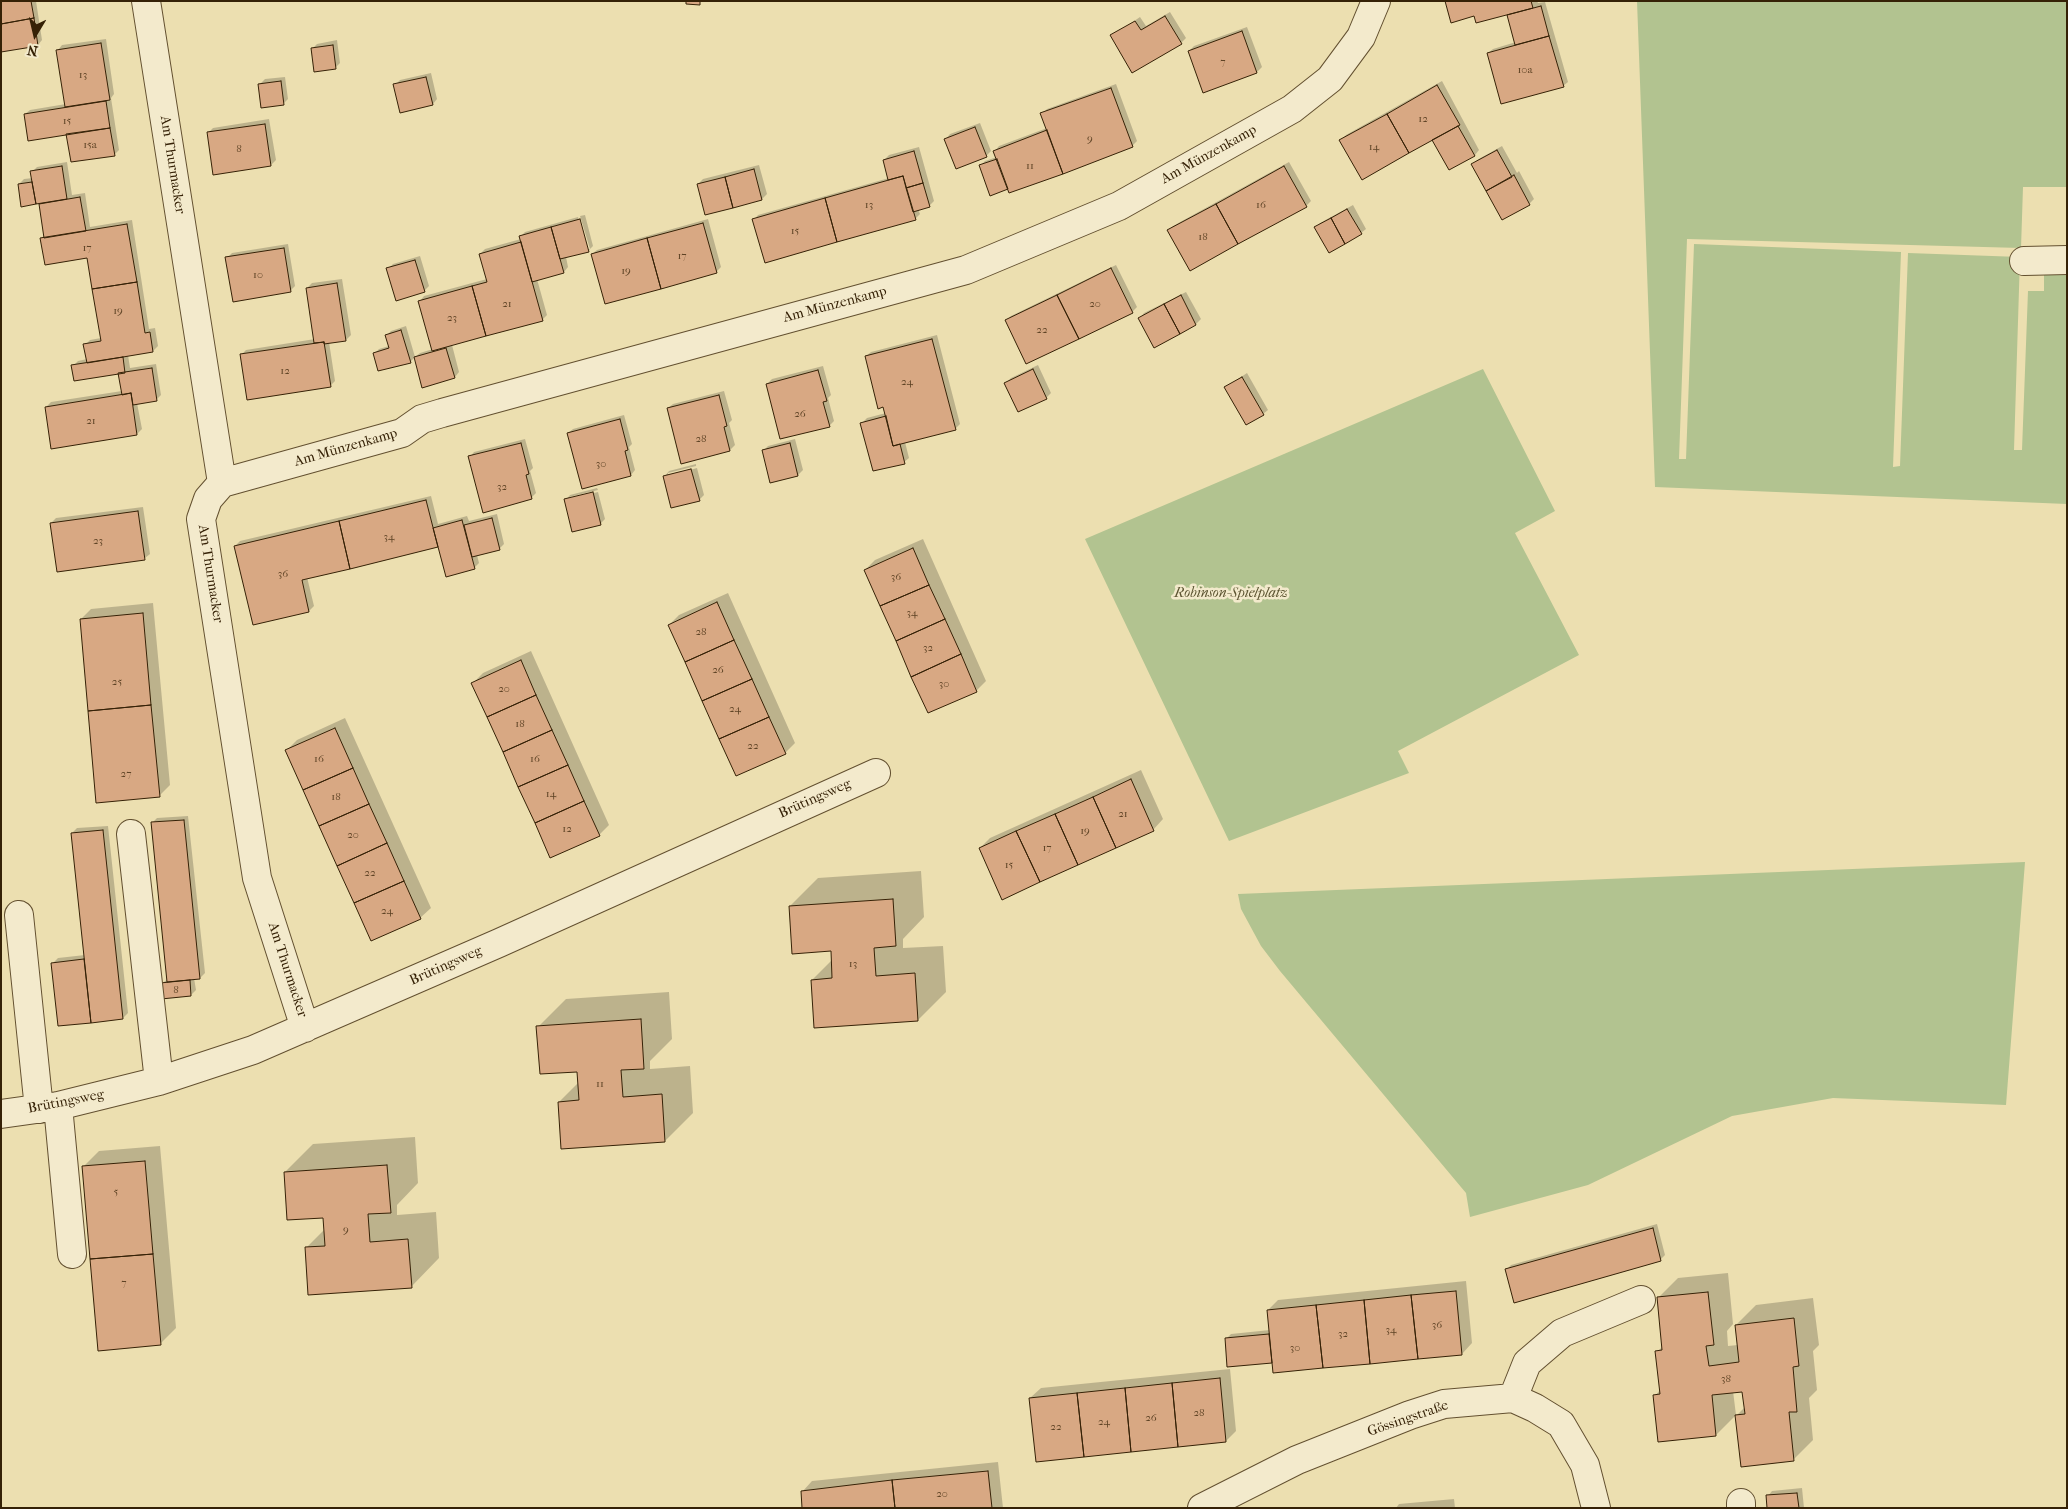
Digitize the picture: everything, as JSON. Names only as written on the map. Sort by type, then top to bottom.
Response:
[{"type":"street","name":"Am Thurmacker","points":[[146,1],[222,483],[208,499],[202,519],[257,878],[305,1028]]},
{"type":"street","name":"Am Münzenkamp","points":[[222,483],[402,434],[422,419],[442,412],[966,270],[1119,206],[1292,109],[1330,78],[1361,37],[1376,1]]},
{"type":"street","points":[[2024,261],[2067,260]]},
{"type":"street","name":"Brütingsweg","points":[[1,1114],[48,1108],[159,1081],[253,1050],[498,943],[876,773]]},
{"type":"street","points":[[131,834],[159,1081]]},
{"type":"street","points":[[19,915],[72,1254]]},
{"type":"street","points":[[1513,1398],[1527,1363],[1562,1333],[1641,1300]]},
{"type":"street","name":"Gössingstraße","points":[[1202,1508],[1297,1460],[1410,1415],[1444,1404],[1513,1398],[1535,1408],[1561,1424],[1585,1465],[1596,1508]]},
{"type":"green space","points":[[1637,1],[2067,1],[2067,187],[2023,187],[2021,248],[1687,239],[1679,459],[1686,459],[1694,244],[1901,252],[1893,467],[1900,466],[1908,253],[2020,257],[2014,450],[2022,450],[2028,291],[2044,291],[2044,271],[2067,270],[2067,504],[1655,487]]},
{"type":"green space","name":"Robinson-Spielplatz","points":[[1483,369],[1555,511],[1515,533],[1579,655],[1398,751],[1409,773],[1229,841],[1085,539]]},
{"type":"green space","points":[[2025,862],[2006,1105],[1833,1098],[1732,1116],[1588,1185],[1470,1217],[1466,1193],[1261,946],[1241,909],[1238,894]]},
{"type":"building","points":[[1,1],[31,1],[34,18],[1,24]]},
{"type":"building","points":[[686,1],[700,1],[700,5],[686,4]]},
{"type":"building","points":[[1445,1],[1531,1],[1533,8],[1476,23],[1474,16],[1451,23]]},
{"type":"building","points":[[1541,6],[1549,36],[1515,45],[1507,15]]},
{"type":"building","points":[[1165,16],[1182,44],[1132,73],[1110,35],[1135,21],[1141,30]]},
{"type":"building","points":[[34,18],[38,46],[1,52],[1,24]]},
{"type":"building","points":[[1242,31],[1257,73],[1203,93],[1188,51]]},
{"type":"building","points":[[1549,36],[1564,87],[1501,104],[1487,53]]},
{"type":"building","points":[[101,43],[110,100],[65,107],[56,50]]},
{"type":"building","points":[[333,45],[336,69],[314,72],[311,48]]},
{"type":"building","points":[[426,77],[433,105],[400,113],[393,84]]},
{"type":"building","points":[[281,81],[284,105],[261,108],[258,84]]},
{"type":"building","points":[[1437,85],[1460,125],[1409,153],[1387,114]]},
{"type":"building","points":[[1111,88],[1133,147],[1063,174],[1040,113]]},
{"type":"building","points":[[106,101],[110,128],[28,141],[24,114]]},
{"type":"building","points":[[1387,114],[1409,153],[1362,180],[1339,140]]},
{"type":"building","points":[[265,124],[271,166],[213,175],[207,132]]},
{"type":"building","points":[[1458,126],[1475,156],[1449,170],[1432,140]]},
{"type":"building","points":[[975,127],[987,157],[956,169],[944,139]]},
{"type":"building","points":[[110,128],[115,156],[71,162],[66,134]]},
{"type":"building","points":[[1047,130],[1063,174],[1009,193],[993,151]]},
{"type":"building","points":[[1497,150],[1512,177],[1486,191],[1471,164]]},
{"type":"building","points":[[914,151],[923,183],[906,188],[903,176],[888,180],[883,160]]},
{"type":"building","points":[[997,159],[1008,189],[990,196],[979,165]]},
{"type":"building","points":[[62,166],[67,199],[36,204],[30,171]]},
{"type":"building","points":[[1284,166],[1307,207],[1238,244],[1216,204]]},
{"type":"building","points":[[754,169],[762,200],[733,208],[725,177]]},
{"type":"building","points":[[1514,175],[1530,205],[1502,220],[1486,191]]},
{"type":"building","points":[[903,176],[916,220],[837,242],[825,198]]},
{"type":"building","points":[[725,177],[733,208],[705,215],[697,184]]},
{"type":"building","points":[[32,182],[36,204],[21,207],[18,184]]},
{"type":"building","points":[[923,183],[930,207],[913,212],[906,188]]},
{"type":"building","points":[[80,197],[86,231],[44,238],[39,204]]},
{"type":"building","points":[[825,198],[837,242],[765,263],[752,219]]},
{"type":"building","points":[[1216,204],[1238,244],[1190,271],[1167,230]]},
{"type":"building","points":[[1347,209],[1362,234],[1345,244],[1331,218]]},
{"type":"building","points":[[1331,218],[1345,244],[1329,253],[1314,227]]},
{"type":"building","points":[[580,219],[589,252],[560,259],[551,227]]},
{"type":"building","points":[[703,223],[717,273],[661,289],[647,238]]},
{"type":"building","points":[[127,224],[137,282],[92,289],[87,258],[45,265],[40,238]]},
{"type":"building","points":[[551,227],[564,273],[532,282],[519,236]]},
{"type":"building","points":[[647,238],[661,289],[605,304],[591,254]]},
{"type":"building","points":[[521,242],[543,321],[486,336],[472,286],[487,282],[479,254]]},
{"type":"building","points":[[284,248],[291,292],[233,302],[225,257]]},
{"type":"building","points":[[415,260],[425,292],[396,301],[386,268]]},
{"type":"building","points":[[1111,268],[1133,313],[1079,339],[1057,295]]},
{"type":"building","points":[[137,282],[145,333],[150,332],[153,352],[87,363],[83,344],[101,341],[92,289]]},
{"type":"building","points":[[337,283],[346,341],[324,344],[324,342],[314,343],[306,288]]},
{"type":"building","points":[[472,286],[486,336],[432,351],[418,301]]},
{"type":"building","points":[[1057,295],[1079,339],[1026,364],[1005,320]]},
{"type":"building","points":[[1181,295],[1196,325],[1180,334],[1164,304]]},
{"type":"building","points":[[1164,304],[1180,334],[1154,348],[1138,318]]},
{"type":"building","points":[[401,330],[411,363],[378,371],[373,353],[389,348],[385,335]]},
{"type":"building","points":[[932,339],[956,430],[893,446],[883,407],[878,409],[865,356]]},
{"type":"building","points":[[324,342],[331,387],[247,400],[240,354]]},
{"type":"building","points":[[446,348],[455,378],[422,388],[414,357]]},
{"type":"building","points":[[123,357],[125,373],[74,381],[71,365]]},
{"type":"building","points":[[152,368],[157,401],[133,405],[131,393],[122,395],[118,373]]},
{"type":"building","points":[[1033,369],[1047,399],[1018,412],[1004,383]]},
{"type":"building","points":[[818,370],[827,401],[823,402],[830,427],[780,439],[766,384]]},
{"type":"building","points":[[1242,377],[1264,415],[1246,425],[1224,387]]},
{"type":"building","points":[[131,393],[137,435],[51,449],[45,407]]},
{"type":"building","points":[[719,395],[727,426],[724,427],[730,451],[681,464],[667,408]]},
{"type":"building","points":[[886,416],[893,446],[900,444],[905,464],[873,471],[860,423]]},
{"type":"building","points":[[620,419],[628,450],[625,451],[631,476],[582,489],[567,433]]},
{"type":"building","points":[[521,443],[529,474],[526,475],[532,499],[483,513],[468,456]]},
{"type":"building","points":[[790,443],[798,476],[770,483],[762,450]]},
{"type":"building","points":[[691,469],[700,501],[671,508],[663,476]]},
{"type":"building","points":[[593,492],[601,525],[572,532],[564,499]]},
{"type":"building","points":[[426,500],[438,547],[350,569],[339,521]]},
{"type":"building","points":[[138,511],[145,560],[57,572],[50,523]]},
{"type":"building","points":[[492,518],[500,550],[472,557],[464,525]]},
{"type":"building","points":[[462,520],[475,569],[446,577],[433,528]]},
{"type":"building","points":[[339,521],[350,569],[302,580],[309,612],[253,625],[234,546]]},
{"type":"building","points":[[913,548],[929,585],[880,606],[864,570]]},
{"type":"building","points":[[929,585],[945,619],[896,641],[880,606]]},
{"type":"building","points":[[717,602],[734,640],[685,662],[668,625]]},
{"type":"building","points":[[143,613],[151,705],[88,711],[80,619]]},
{"type":"building","points":[[945,619],[961,654],[911,677],[896,641]]},
{"type":"building","points":[[734,640],[752,679],[702,701],[685,662]]},
{"type":"building","points":[[961,654],[977,692],[928,713],[911,677]]},
{"type":"building","points":[[521,660],[536,695],[487,717],[471,683]]},
{"type":"building","points":[[752,679],[769,717],[719,739],[702,701]]},
{"type":"building","points":[[536,695],[552,730],[503,752],[487,717]]},
{"type":"building","points":[[151,705],[160,797],[96,803],[88,711]]},
{"type":"building","points":[[769,717],[786,754],[736,776],[719,739]]},
{"type":"building","points":[[335,728],[353,768],[303,790],[285,750]]},
{"type":"building","points":[[552,730],[568,765],[518,787],[503,752]]},
{"type":"building","points":[[568,765],[584,801],[535,823],[518,787]]},
{"type":"building","points":[[353,768],[369,804],[319,826],[303,790]]},
{"type":"building","points":[[1131,779],[1154,831],[1116,848],[1093,797]]},
{"type":"building","points":[[1093,797],[1116,848],[1078,865],[1055,814]]},
{"type":"building","points":[[584,801],[600,836],[550,858],[535,823]]},
{"type":"building","points":[[369,804],[387,843],[337,866],[319,826]]},
{"type":"building","points":[[1055,814],[1078,865],[1040,882],[1016,831]]},
{"type":"building","points":[[184,820],[200,979],[167,982],[151,822]]},
{"type":"building","points":[[103,830],[123,1019],[91,1023],[71,833]]},
{"type":"building","points":[[1016,831],[1040,882],[1002,900],[979,848]]},
{"type":"building","points":[[387,843],[404,881],[354,903],[337,866]]},
{"type":"building","points":[[404,881],[421,919],[371,941],[354,903]]},
{"type":"building","points":[[893,899],[896,946],[874,948],[876,976],[915,973],[918,1021],[814,1028],[811,980],[832,978],[831,951],[792,954],[789,906]]},
{"type":"building","points":[[84,959],[91,1023],[58,1026],[51,963]]},
{"type":"building","points":[[190,980],[191,996],[161,999],[160,983]]},
{"type":"building","points":[[641,1019],[644,1069],[621,1070],[623,1097],[662,1094],[665,1142],[561,1149],[558,1102],[579,1100],[577,1072],[540,1074],[536,1026]]},
{"type":"building","points":[[145,1161],[153,1254],[90,1259],[82,1166]]},
{"type":"building","points":[[387,1165],[391,1213],[368,1214],[370,1242],[408,1239],[412,1288],[308,1295],[305,1247],[325,1246],[323,1218],[287,1220],[284,1172]]},
{"type":"building","points":[[1653,1228],[1661,1261],[1514,1303],[1505,1269]]},
{"type":"building","points":[[153,1254],[161,1345],[98,1351],[90,1259]]},
{"type":"building","points":[[1456,1291],[1462,1355],[1418,1359],[1411,1295]]},
{"type":"building","points":[[1708,1292],[1714,1345],[1706,1346],[1709,1366],[1739,1362],[1735,1325],[1794,1318],[1799,1366],[1793,1367],[1797,1412],[1789,1412],[1794,1461],[1741,1467],[1735,1415],[1745,1414],[1742,1392],[1712,1395],[1716,1436],[1658,1442],[1653,1395],[1660,1394],[1655,1351],[1662,1350],[1657,1297]]},
{"type":"building","points":[[1411,1295],[1418,1359],[1370,1364],[1364,1300]]},
{"type":"building","points":[[1364,1300],[1370,1364],[1323,1368],[1316,1305]]},
{"type":"building","points":[[1316,1305],[1323,1368],[1273,1373],[1267,1310]]},
{"type":"building","points":[[1269,1334],[1272,1363],[1227,1367],[1225,1338]]},
{"type":"building","points":[[1220,1378],[1226,1442],[1178,1447],[1172,1383]]},
{"type":"building","points":[[1172,1383],[1178,1447],[1131,1452],[1125,1388]]},
{"type":"building","points":[[1125,1388],[1131,1452],[1084,1457],[1077,1393]]},
{"type":"building","points":[[1077,1393],[1084,1457],[1036,1462],[1029,1398]]},
{"type":"building","points":[[988,1471],[992,1508],[895,1508],[892,1480]]},
{"type":"building","points":[[892,1480],[895,1508],[802,1508],[801,1491]]},
{"type":"building","points":[[1797,1493],[1799,1508],[1767,1508],[1766,1495]]}]
